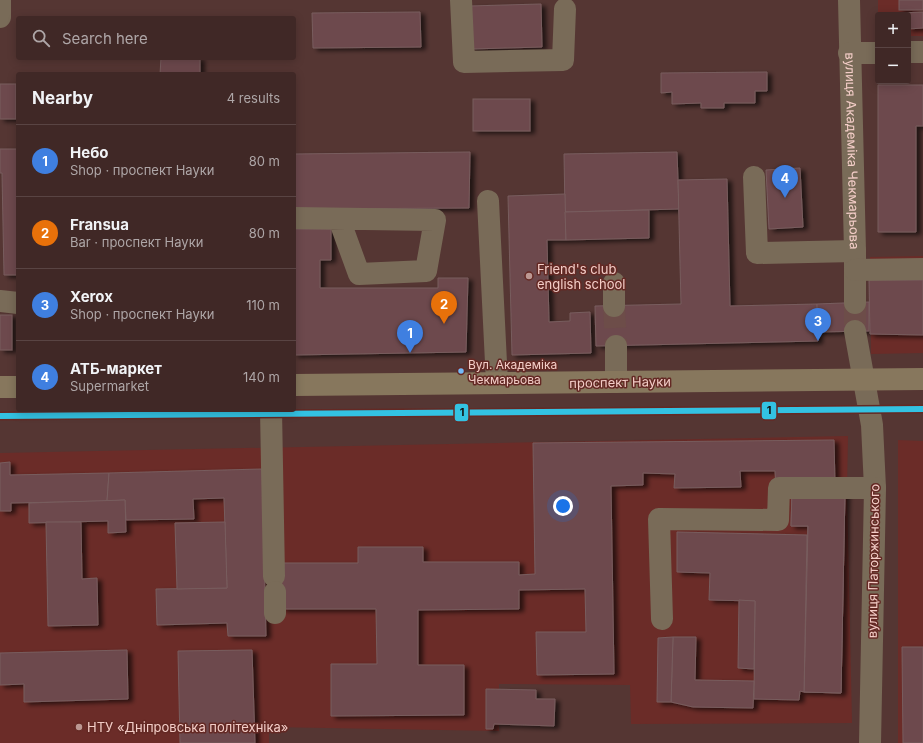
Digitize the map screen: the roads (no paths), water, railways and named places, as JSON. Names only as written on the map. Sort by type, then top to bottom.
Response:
[{"type":"main road","name":"проспект Науки","points":[[296,385],[923,379]]},
{"type":"main road","points":[[0,387],[16,387]]},
{"type":"street","points":[[0,0],[0,17]]},
{"type":"street","points":[[461,0],[464,62],[563,60],[565,9]]},
{"type":"street","name":"вулиця Академіка Чекмарьова","points":[[849,0],[855,303]]},
{"type":"street","points":[[911,52],[923,52]]},
{"type":"street","points":[[849,53],[875,53]]},
{"type":"street","points":[[754,177],[757,253],[855,260],[923,269]]},
{"type":"street","points":[[488,201],[497,383]]},
{"type":"street","points":[[296,218],[339,218]]},
{"type":"street","points":[[614,283],[614,306]]},
{"type":"street","points":[[0,301],[16,303]]},
{"type":"street","points":[[855,331],[865,380]]},
{"type":"street","points":[[616,346],[616,382]]},
{"type":"street","name":"вулиця Паторжинського","points":[[865,380],[872,425],[874,488],[870,743]]},
{"type":"street","points":[[271,412],[274,593]]},
{"type":"street","points":[[662,619],[659,519],[778,520],[779,488],[874,488]]},
{"type":"tunnel","points":[[855,303],[855,331]]},
{"type":"tunnel","points":[[614,306],[616,346]]},
{"type":"place","name":"АТБ-маркет","points":[[785,198]]},
{"type":"place","name":"Friend's club english school","points":[[529,276]]},
{"type":"place","name":"Fransua","points":[[444,324]]},
{"type":"place","name":"Xerox","points":[[818,341]]},
{"type":"place","name":"Небо","points":[[410,353]]},
{"type":"place","name":"Вул. Академіка Чекмарьова","points":[[461,371]]},
{"type":"place","name":"НТУ «Дніпровська політехніка»","points":[[79,727]]}]
